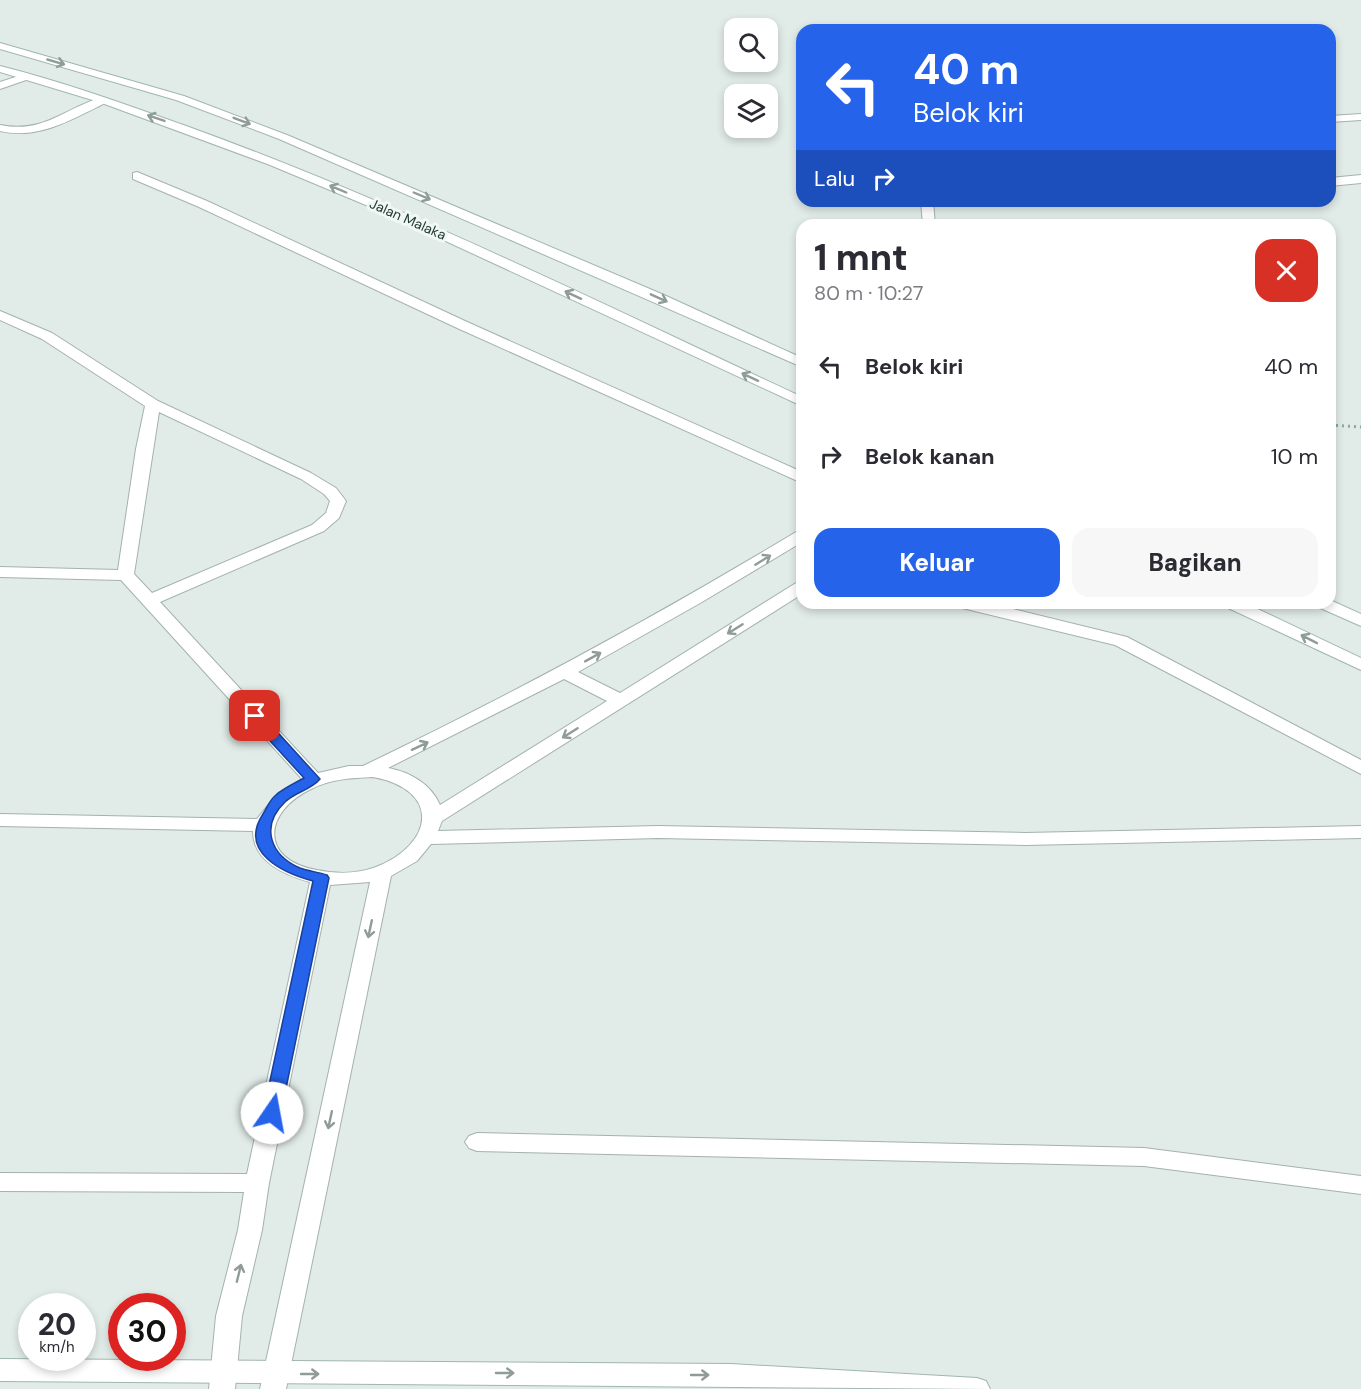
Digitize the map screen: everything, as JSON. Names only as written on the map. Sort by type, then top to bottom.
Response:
[{"type":"street","name":"Jalan Malaka","points":[[0,46],[180,98],[283,137],[659,298],[796,360]]},
{"type":"street","name":"Jalan Malaka","points":[[0,69],[103,100],[224,142],[389,210],[796,399]]},
{"type":"street","points":[[1,86],[25,77]]},
{"type":"street","points":[[0,128],[10,132],[20,132],[48,126],[103,100]]},
{"type":"street","points":[[1336,119],[1361,117]]},
{"type":"street","points":[[137,176],[204,204],[470,329],[796,475]]},
{"type":"street","points":[[1336,181],[1361,179]]},
{"type":"street","points":[[0,315],[47,336],[153,405],[306,476],[330,491],[338,501],[333,515],[318,528],[150,600]]},
{"type":"street","points":[[126,574],[144,449],[153,405]]},
{"type":"street","points":[[367,771],[487,714],[698,600],[796,539]]},
{"type":"street","points":[[0,572],[126,574],[313,779]]},
{"type":"street","points":[[433,818],[796,591]]},
{"type":"street","points":[[992,609],[1121,641],[1361,768]]},
{"type":"street","points":[[1244,609],[1361,665]]},
{"type":"street","points":[[1336,609],[1361,621]]},
{"type":"street","points":[[565,672],[621,701]]},
{"type":"street","points":[[367,771],[393,776],[414,786],[428,800],[433,818],[427,838],[409,858],[382,872],[352,878],[321,878],[295,871],[275,859],[264,843],[263,825],[280,798],[313,779],[340,772],[367,771]]},
{"type":"street","points":[[0,820],[263,825]]},
{"type":"street","points":[[427,838],[657,832],[1025,839],[1361,832]]},
{"type":"street","points":[[274,1381],[382,872]]},
{"type":"street","points":[[223,1380],[229,1316],[250,1230],[257,1183],[321,878]]},
{"type":"street","points":[[477,1142],[1144,1156],[1361,1185]]},
{"type":"street","points":[[0,1182],[257,1183]]},
{"type":"street","points":[[0,1370],[274,1381],[730,1375],[977,1389]]},
{"type":"path","points":[[1336,425],[1361,427]]},
{"type":"route","points":[[255,716],[313,779],[280,798],[263,825],[264,843],[275,859],[295,871],[321,878],[272,1113]]}]
